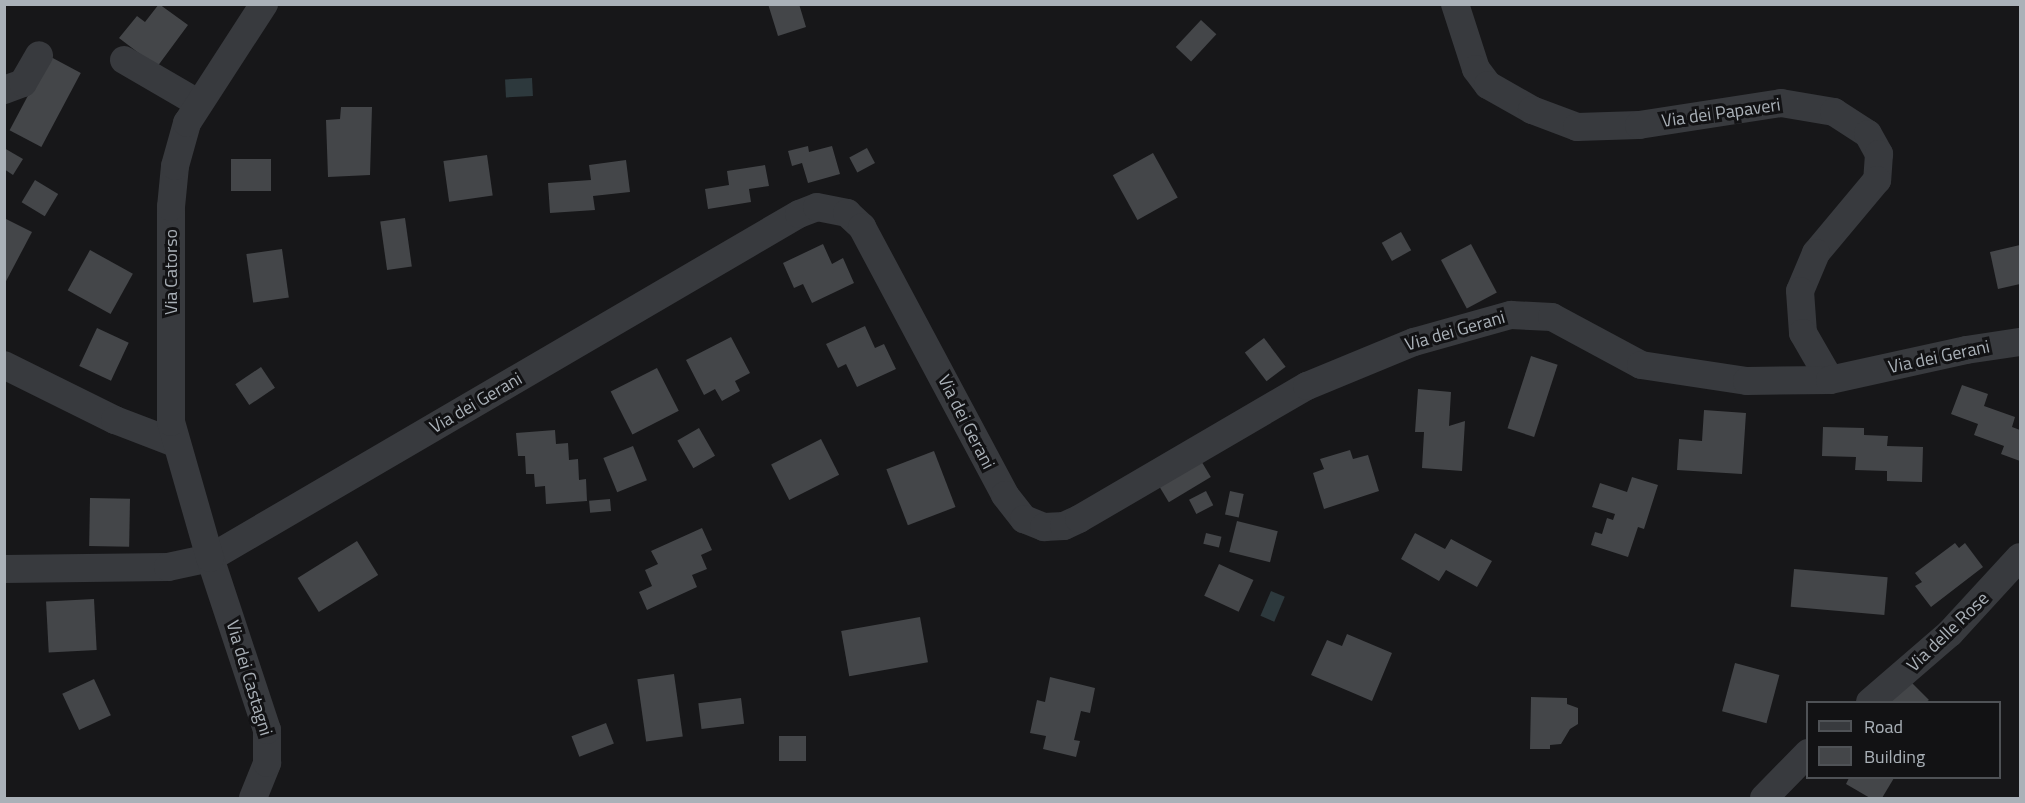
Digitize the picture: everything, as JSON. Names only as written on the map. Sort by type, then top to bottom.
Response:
[{"type":"street","name":"Via Catorso","points":[[210,558],[174,443],[170,395],[172,189],[184,131],[198,103],[264,4]]},
{"type":"street","name":"Via dei Papaveri","points":[[1455,4],[1476,69],[1488,85],[1532,110],[1577,127],[1639,125],[1781,103],[1834,112],[1868,134],[1879,154],[1877,180],[1816,253],[1800,291],[1800,317],[1806,343],[1830,380]]},
{"type":"street","points":[[4,90],[23,83],[39,55]]},
{"type":"street","points":[[124,60],[198,103]]},
{"type":"street","name":"Via dei Gerani","points":[[4,569],[168,567],[210,558],[799,213],[817,207],[847,213],[862,227],[1005,495],[1024,519],[1044,527],[1064,526],[1097,510],[1251,415],[1307,386],[1414,342],[1511,315],[1552,317],[1622,357],[1657,369],[1739,381],[1830,380],[1966,350],[2020,342]]},
{"type":"street","points":[[4,365],[108,417],[174,443]]},
{"type":"street","name":"Via delle Rose","points":[[1871,701],[1955,629],[2020,556]]},
{"type":"street","name":"Via dei Castagni","points":[[210,558],[268,735],[267,763],[253,798]]},
{"type":"street","points":[[1764,798],[1806,755]]},
{"type":"shaded area","points":[[532,78],[533,96],[506,97],[505,79]]},
{"type":"shaded area","points":[[1271,591],[1285,597],[1274,622],[1260,616]]},
{"type":"building","points":[[159,4],[188,25],[157,67],[119,38],[137,16],[145,22]]},
{"type":"building","points":[[768,4],[799,4],[806,27],[778,36]]},
{"type":"building","points":[[1201,20],[1216,34],[1191,61],[1176,47]]},
{"type":"building","points":[[49,56],[81,73],[41,147],[10,130]]},
{"type":"building","points":[[341,107],[372,107],[370,175],[328,177],[326,120],[340,119]]},
{"type":"building","points":[[808,146],[809,152],[832,146],[840,174],[808,183],[802,163],[792,166],[788,151]]},
{"type":"building","points":[[4,148],[23,159],[13,175],[4,169]]},
{"type":"building","points":[[867,148],[875,163],[857,172],[849,157]]},
{"type":"building","points":[[1153,153],[1178,198],[1137,220],[1113,175]]},
{"type":"building","points":[[487,155],[493,196],[449,202],[443,161]]},
{"type":"building","points":[[231,159],[271,159],[271,191],[231,191]]},
{"type":"building","points":[[626,160],[630,192],[593,196],[595,210],[550,213],[548,183],[591,180],[589,165]]},
{"type":"building","points":[[765,165],[769,186],[749,189],[751,202],[708,209],[705,189],[729,185],[727,171]]},
{"type":"building","points":[[35,180],[58,194],[45,216],[22,202]]},
{"type":"building","points":[[4,218],[32,232],[4,285]]},
{"type":"building","points":[[405,218],[412,267],[387,270],[380,221]]},
{"type":"building","points":[[1401,232],[1411,250],[1392,261],[1382,243]]},
{"type":"building","points":[[823,244],[832,264],[843,258],[854,283],[812,303],[803,284],[794,288],[783,263]]},
{"type":"building","points":[[1471,244],[1497,293],[1467,309],[1441,260]]},
{"type":"building","points":[[2020,245],[2020,284],[1998,289],[1990,252]]},
{"type":"building","points":[[282,249],[289,298],[253,303],[246,254]]},
{"type":"building","points":[[90,250],[133,274],[111,314],[68,290]]},
{"type":"building","points":[[865,326],[875,348],[884,344],[896,369],[857,387],[846,364],[838,368],[826,344]]},
{"type":"building","points":[[97,328],[129,343],[111,381],[79,366]]},
{"type":"building","points":[[731,337],[750,373],[735,381],[740,391],[722,401],[715,389],[704,395],[686,360]]},
{"type":"building","points":[[1264,338],[1286,367],[1266,381],[1245,352]]},
{"type":"building","points":[[1531,356],[1558,365],[1534,437],[1508,428]]},
{"type":"building","points":[[261,367],[275,388],[249,405],[235,384]]},
{"type":"building","points":[[657,368],[679,411],[632,434],[611,392]]},
{"type":"building","points":[[1962,385],[1988,394],[1984,406],[2015,417],[2012,427],[2020,430],[2020,461],[2001,454],[2004,446],[1974,435],[1978,424],[1951,414]]},
{"type":"building","points":[[1418,389],[1451,392],[1449,426],[1465,421],[1462,471],[1422,468],[1424,432],[1415,432]]},
{"type":"building","points":[[1704,410],[1746,413],[1742,474],[1677,470],[1679,439],[1702,441]]},
{"type":"building","points":[[1823,427],[1864,428],[1864,435],[1888,436],[1887,446],[1923,447],[1922,482],[1887,481],[1887,471],[1855,470],[1856,457],[1822,456]]},
{"type":"building","points":[[699,428],[715,456],[693,468],[677,441]]},
{"type":"building","points":[[555,430],[556,444],[568,443],[569,460],[578,459],[579,480],[586,479],[587,501],[546,504],[545,486],[535,487],[534,474],[526,474],[525,456],[518,456],[516,433]]},
{"type":"building","points":[[821,439],[839,475],[789,500],[771,464]]},
{"type":"building","points":[[633,446],[647,480],[617,492],[603,458]]},
{"type":"building","points":[[1350,450],[1353,459],[1368,455],[1379,491],[1324,509],[1313,473],[1324,469],[1320,459]]},
{"type":"building","points":[[934,451],[956,507],[908,525],[886,469]]},
{"type":"building","points":[[1200,459],[1211,477],[1169,502],[1158,484]]},
{"type":"building","points":[[1632,477],[1658,485],[1644,529],[1638,527],[1628,557],[1591,545],[1595,532],[1602,534],[1607,518],[1613,520],[1615,514],[1592,507],[1600,483],[1627,492]]},
{"type":"building","points":[[1206,491],[1213,505],[1196,514],[1189,500]]},
{"type":"building","points":[[1230,491],[1244,494],[1239,517],[1225,514]]},
{"type":"building","points":[[90,498],[130,499],[129,547],[89,546]]},
{"type":"building","points":[[610,499],[611,511],[590,513],[589,501]]},
{"type":"building","points":[[1237,521],[1278,531],[1270,562],[1229,552]]},
{"type":"building","points":[[702,528],[712,550],[701,555],[707,569],[692,575],[697,587],[647,610],[639,592],[652,586],[645,570],[658,564],[651,551]]},
{"type":"building","points":[[1206,533],[1222,537],[1219,548],[1203,544]]},
{"type":"building","points":[[1415,533],[1445,549],[1451,539],[1492,561],[1477,587],[1446,570],[1439,581],[1401,559]]},
{"type":"building","points":[[357,541],[378,575],[319,612],[298,578]]},
{"type":"building","points":[[1955,543],[1959,548],[1965,543],[1983,567],[1931,607],[1915,586],[1922,582],[1915,573]]},
{"type":"building","points":[[1219,564],[1253,580],[1239,612],[1204,596]]},
{"type":"building","points":[[1794,569],[1888,577],[1884,615],[1791,607]]},
{"type":"building","points":[[94,599],[97,650],[49,652],[46,602]]},
{"type":"building","points":[[920,617],[928,662],[849,676],[841,631]]},
{"type":"building","points":[[1347,634],[1392,653],[1372,701],[1311,675],[1327,640],[1342,646]]},
{"type":"building","points":[[1735,663],[1779,675],[1766,723],[1722,711]]},
{"type":"building","points":[[674,674],[683,736],[646,742],[637,679]]},
{"type":"building","points":[[1050,677],[1095,688],[1090,713],[1081,711],[1074,740],[1080,741],[1076,757],[1043,749],[1046,736],[1030,733],[1037,700],[1045,702]]},
{"type":"building","points":[[1907,678],[1929,700],[1928,701],[1891,701]]},
{"type":"building","points":[[94,679],[111,715],[79,730],[62,694]]},
{"type":"building","points":[[1531,697],[1567,698],[1567,704],[1578,708],[1578,724],[1570,729],[1561,744],[1550,745],[1550,749],[1530,749]]},
{"type":"building","points":[[741,698],[744,724],[701,729],[698,703]]},
{"type":"building","points":[[606,723],[614,744],[579,757],[571,736]]},
{"type":"building","points":[[779,736],[806,736],[806,761],[779,761]]},
{"type":"building","points":[[1848,779],[1893,779],[1882,798],[1870,798],[1846,784]]}]
